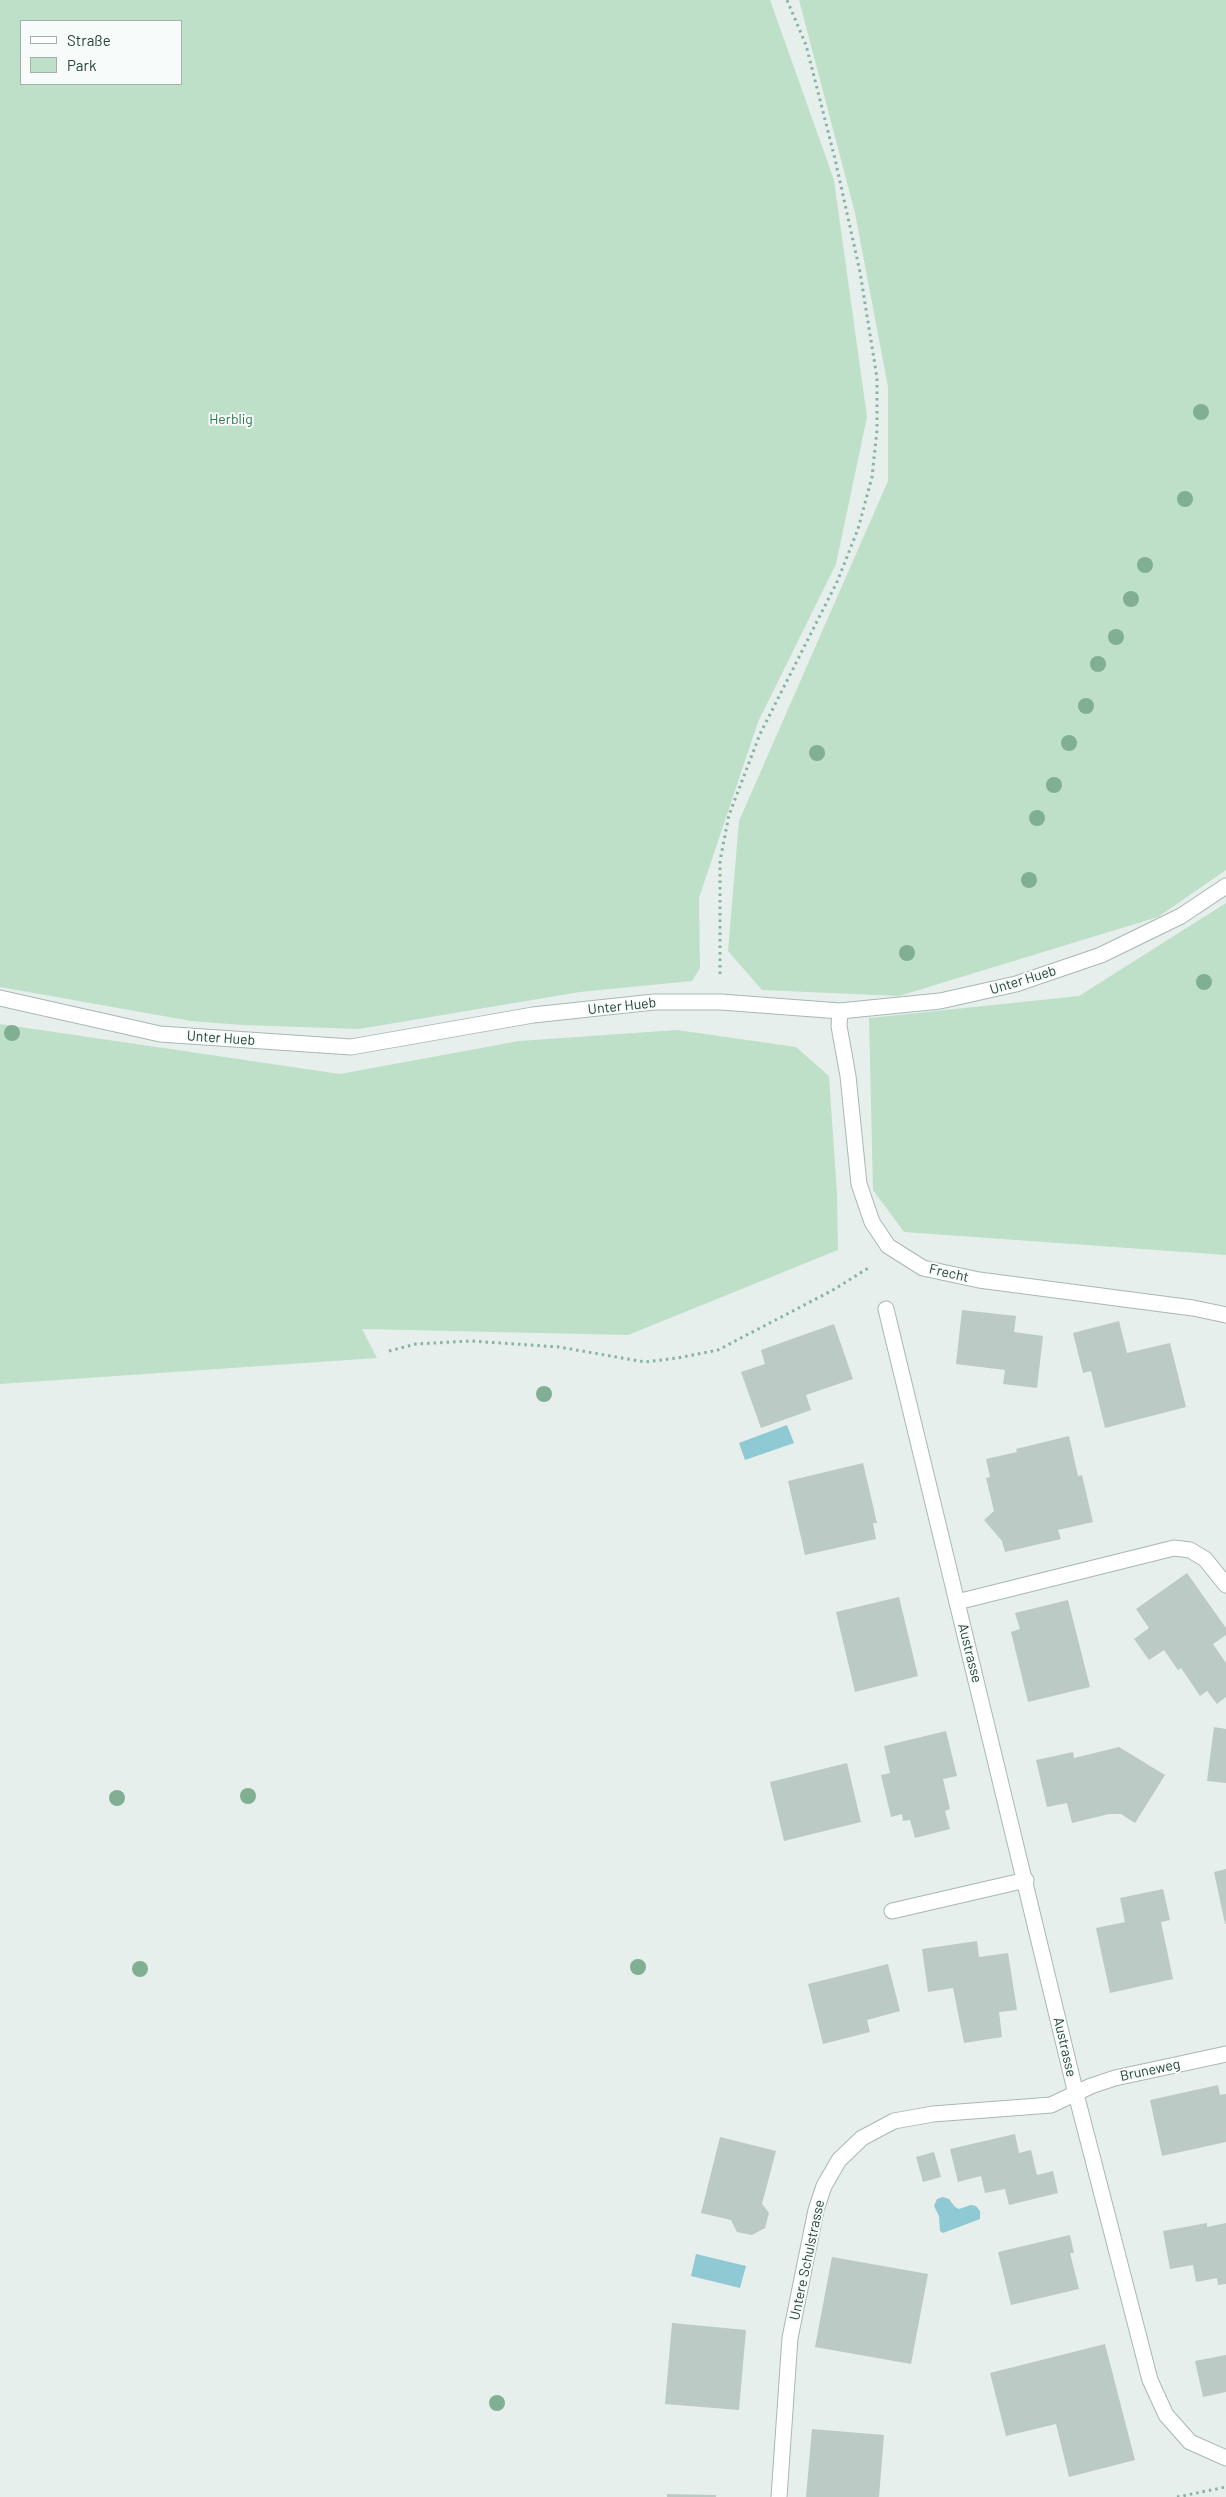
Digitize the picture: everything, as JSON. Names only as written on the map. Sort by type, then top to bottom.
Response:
[{"type":"street","name":"Unter Hueb","points":[[0,998],[160,1034],[351,1047],[532,1015],[654,1002],[721,1002],[840,1011],[940,1001],[1016,984],[1101,954],[1181,916],[1226,886]]},
{"type":"street","name":"Frecht","points":[[840,1011],[839,1026],[848,1076],[858,1184],[872,1222],[888,1246],[923,1268],[979,1280],[1193,1308],[1226,1315]]},
{"type":"street","name":"Austrasse","points":[[886,1309],[1026,1880],[1076,2094],[1150,2380],[1166,2415],[1190,2442],[1226,2458]]},
{"type":"street","points":[[957,1602],[1174,1548],[1190,1550],[1205,1559],[1226,1585]]},
{"type":"street","points":[[892,1911],[1026,1880]]},
{"type":"street","name":"Bruneweg","points":[[1076,2094],[1115,2078],[1226,2054]]},
{"type":"street","name":"Untere Schulstrasse","points":[[779,2497],[790,2338],[816,2210],[824,2186],[839,2160],[862,2138],[894,2121],[933,2114],[1051,2105],[1076,2094]]},
{"type":"path","points":[[721,1002],[718,938],[720,861],[729,815],[760,734],[837,582],[858,529],[872,477],[877,430],[877,378],[860,272],[835,159],[806,45],[787,0]]},
{"type":"path","points":[[389,1350],[416,1344],[471,1341],[559,1347],[645,1362],[718,1350],[834,1290],[879,1261],[888,1246]]},
{"type":"path","points":[[1177,2497],[1226,2488]]},
{"type":"green space","name":"Herblig","points":[[0,0],[770,0],[834,180],[867,417],[836,564],[758,722],[699,898],[700,968],[692,981],[580,992],[359,1029],[242,1025],[191,1021],[0,987]]},
{"type":"green space","points":[[799,0],[1226,0],[1226,870],[1158,917],[899,996],[762,990],[728,951],[739,821],[888,481],[888,387],[855,213]]},
{"type":"green space","points":[[1226,903],[1226,1255],[904,1232],[873,1190],[869,1018],[1079,996]]},
{"type":"green space","points":[[0,1024],[340,1074],[519,1041],[677,1030],[796,1047],[829,1076],[837,1194],[838,1250],[628,1335],[362,1329],[377,1358],[0,1384]]},
{"type":"water","points":[[787,1425],[794,1443],[745,1460],[739,1443]]},
{"type":"water","points":[[943,2197],[949,2199],[959,2209],[971,2205],[976,2206],[980,2211],[980,2219],[943,2233],[940,2231],[939,2216],[934,2206],[937,2199]]},
{"type":"water","points":[[696,2254],[746,2266],[740,2288],[691,2276]]},
{"type":"building","points":[[962,1310],[1016,1316],[1014,1332],[1043,1336],[1037,1388],[1003,1384],[1005,1370],[956,1364]]},
{"type":"building","points":[[1119,1321],[1127,1353],[1170,1343],[1186,1407],[1105,1428],[1091,1371],[1083,1373],[1073,1333]]},
{"type":"building","points":[[834,1324],[853,1379],[806,1395],[811,1410],[761,1428],[741,1372],[765,1364],[761,1350]]},
{"type":"building","points":[[1069,1436],[1078,1476],[1082,1475],[1093,1522],[1058,1530],[1061,1539],[1005,1552],[1002,1541],[984,1520],[994,1511],[986,1478],[990,1477],[986,1459],[1017,1452],[1016,1449]]},
{"type":"building","points":[[863,1463],[877,1523],[873,1523],[876,1539],[805,1555],[788,1481]]},
{"type":"building","points":[[1187,1573],[1226,1628],[1226,1635],[1213,1644],[1226,1663],[1226,1697],[1217,1704],[1207,1691],[1200,1696],[1181,1668],[1178,1670],[1164,1650],[1149,1660],[1134,1639],[1149,1628],[1136,1609]]},
{"type":"building","points":[[899,1597],[918,1676],[855,1692],[836,1612]]},
{"type":"building","points":[[1068,1600],[1090,1687],[1028,1702],[1011,1632],[1020,1629],[1015,1613]]},
{"type":"building","points":[[1214,1727],[1226,1729],[1226,1783],[1207,1781]]},
{"type":"building","points":[[946,1731],[957,1776],[943,1779],[950,1809],[945,1811],[950,1829],[915,1838],[910,1820],[903,1821],[902,1814],[891,1817],[881,1775],[890,1773],[884,1746]]},
{"type":"building","points":[[1119,1747],[1165,1775],[1135,1823],[1121,1814],[1109,1814],[1072,1823],[1067,1803],[1047,1807],[1036,1760],[1073,1752],[1074,1758]]},
{"type":"building","points":[[847,1763],[861,1822],[784,1841],[770,1782]]},
{"type":"building","points":[[1226,1869],[1226,1924],[1225,1924],[1214,1872]]},
{"type":"building","points":[[1163,1889],[1170,1920],[1161,1922],[1173,1979],[1110,1993],[1096,1928],[1125,1922],[1120,1898]]},
{"type":"building","points":[[977,1941],[979,1957],[1008,1953],[1017,2010],[999,2012],[1002,2037],[964,2043],[953,1988],[928,1992],[922,1949]]},
{"type":"building","points":[[888,1964],[900,2011],[867,2020],[870,2032],[823,2044],[808,1984]]},
{"type":"building","points":[[1218,2085],[1220,2095],[1226,2094],[1226,2142],[1162,2156],[1150,2100]]},
{"type":"building","points":[[1015,2134],[1019,2153],[1031,2150],[1037,2175],[1053,2171],[1058,2193],[1009,2205],[1005,2189],[985,2193],[981,2176],[958,2182],[950,2149]]},
{"type":"building","points":[[720,2137],[776,2151],[762,2204],[769,2213],[765,2228],[752,2235],[737,2232],[731,2220],[701,2213]]},
{"type":"building","points":[[934,2152],[941,2177],[923,2182],[916,2157]]},
{"type":"building","points":[[1207,2223],[1207,2227],[1226,2223],[1226,2284],[1218,2285],[1217,2278],[1196,2282],[1193,2265],[1170,2269],[1163,2231]]},
{"type":"building","points":[[1070,2235],[1074,2253],[1070,2253],[1079,2289],[1011,2305],[998,2252]]},
{"type":"building","points":[[832,2257],[928,2274],[911,2364],[815,2347]]},
{"type":"building","points":[[672,2323],[746,2330],[739,2410],[665,2404]]},
{"type":"building","points":[[1105,2344],[1135,2460],[1069,2477],[1056,2424],[1006,2436],[990,2373]]},
{"type":"building","points":[[1226,2355],[1226,2392],[1203,2397],[1195,2361]]},
{"type":"building","points":[[812,2429],[884,2435],[879,2497],[806,2497]]},
{"type":"building","points":[[667,2494],[716,2495],[716,2497],[667,2497]]}]
